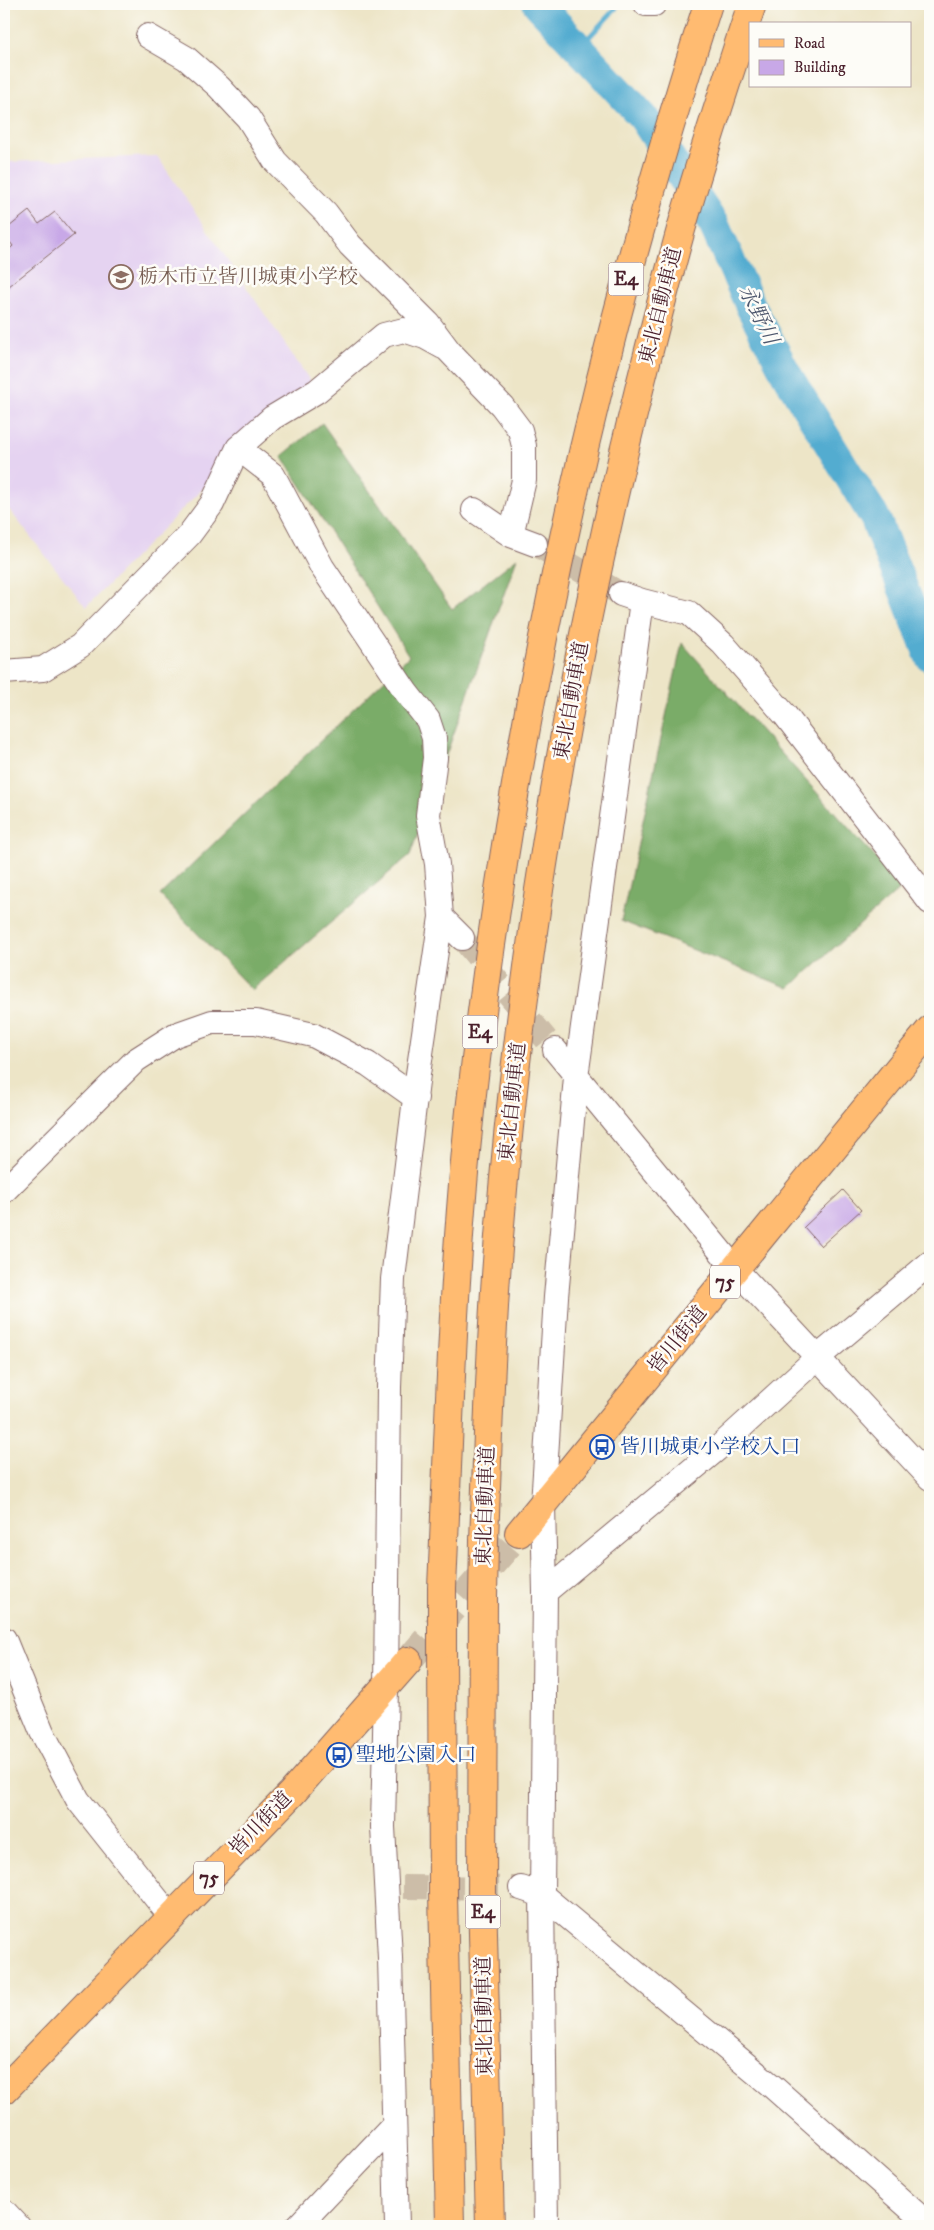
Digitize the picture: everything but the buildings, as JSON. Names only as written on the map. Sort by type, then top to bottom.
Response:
[{"type":"main road","name":"東北自動車道","points":[[450,2226],[443,1893],[442,1588],[457,1252],[471,1101],[496,907],[525,730],[548,609],[600,376],[638,233],[708,4]]},
{"type":"main road","name":"東北自動車道","points":[[490,2226],[482,1892],[484,1540],[491,1351],[498,1248],[511,1112],[536,915],[586,624],[609,520],[677,244],[714,120],[752,4]]},
{"type":"main road","name":"皆川街道","points":[[519,1533],[930,1030]]},
{"type":"main road","name":"皆川街道","points":[[4,2090],[292,1793],[408,1661]]},
{"type":"street","points":[[646,4],[654,4]]},
{"type":"street","points":[[148,36],[186,58],[220,86],[248,118],[275,161],[326,213],[350,245],[428,323],[449,351],[502,406],[520,430],[524,446],[524,480],[511,535]]},
{"type":"street","points":[[4,672],[43,669],[80,646],[189,535],[212,504],[238,448],[272,418],[316,392],[384,335],[404,330],[426,336],[449,351]]},
{"type":"street","points":[[238,448],[273,475],[322,566],[406,692],[428,720],[434,738],[435,758],[428,815],[437,864],[441,917],[393,1279],[388,1387],[383,1827],[394,1887],[390,1958],[397,2226]]},
{"type":"street","points":[[474,510],[511,535],[535,544]]},
{"type":"street","points":[[546,2226],[532,1892],[545,1592],[543,1505],[556,1297],[576,1077],[631,597],[689,613],[723,644],[785,715],[930,902]]},
{"type":"street","points":[[441,917],[462,938]]},
{"type":"street","points":[[4,1191],[136,1060],[175,1035],[212,1022],[256,1022],[312,1035],[368,1064],[416,1098]]},
{"type":"street","points":[[555,1050],[735,1269],[930,1478]]},
{"type":"street","points":[[545,1592],[717,1449],[817,1358],[930,1263]]},
{"type":"street","points":[[4,1639],[42,1732],[78,1800],[171,1917]]},
{"type":"street","points":[[532,1892],[773,2087],[930,2226]]},
{"type":"street","points":[[298,2226],[394,2125]]},
{"type":"street","points":[[4,2211],[18,2226]]},
{"type":"shaded area","name":"栃木市立皆川城東小学校","points":[[157,156],[317,391],[272,418],[86,607],[4,503],[4,162]]},
{"type":"green space","points":[[322,423],[452,609],[517,558],[410,855],[252,990],[160,895],[409,656],[282,456]]},
{"type":"green space","points":[[682,643],[902,887],[789,988],[621,921]]},
{"type":"waterway","name":"永野川","points":[[538,4],[643,117],[714,225],[752,309],[787,375],[875,518],[930,656]]},
{"type":"waterway","points":[[579,48],[616,8]]},
{"type":"tunnel","points":[[535,544],[621,594]]},
{"type":"tunnel","points":[[462,938],[555,1050]]},
{"type":"tunnel","points":[[408,1661],[519,1533]]},
{"type":"tunnel","points":[[403,1887],[521,1888]]},
{"type":"place","name":"栃木市立皆川城東小学校","points":[[121,277]]},
{"type":"place","name":"皆川城東小学校入口","points":[[602,1447]]},
{"type":"place","name":"聖地公園入口","points":[[339,1755]]}]
